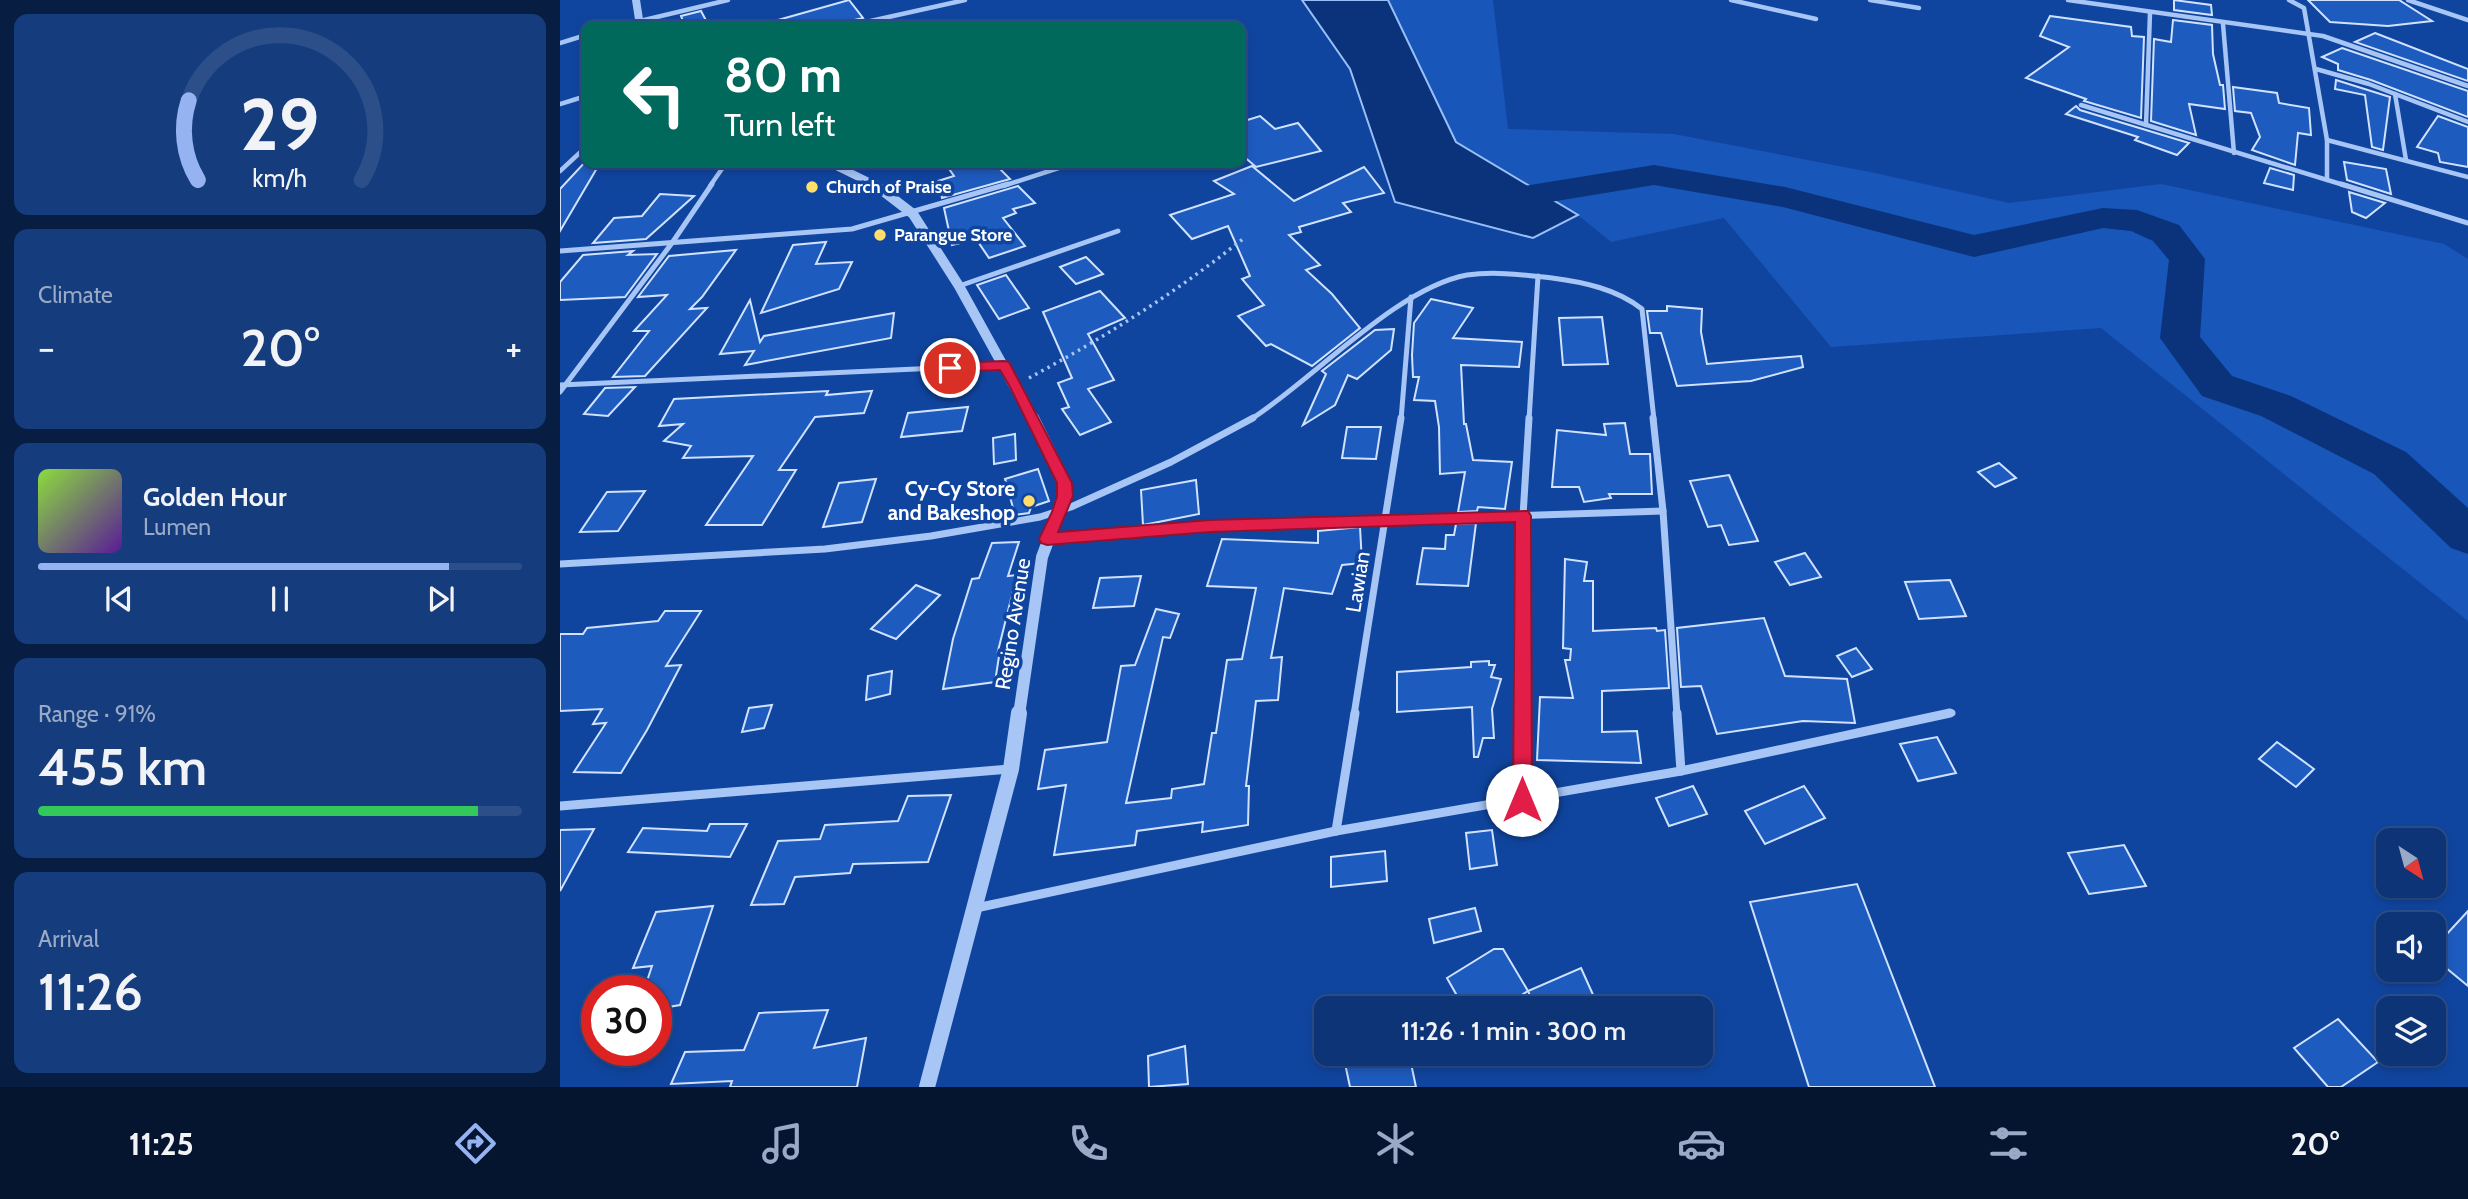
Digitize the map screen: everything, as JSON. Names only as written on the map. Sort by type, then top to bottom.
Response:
[{"type":"street","points":[[636,0],[639,21]]},
{"type":"street","points":[[650,21],[728,0]]},
{"type":"street","points":[[870,21],[965,0]]},
{"type":"street","points":[[1731,0],[1816,19]]},
{"type":"street","points":[[1870,0],[1919,8]]},
{"type":"street","points":[[2067,0],[2223,24],[2310,34],[2345,42],[2468,86]]},
{"type":"street","points":[[2289,0],[2304,8],[2310,34],[2327,140],[2327,180]]},
{"type":"street","points":[[2408,0],[2468,20]]},
{"type":"street","points":[[2146,125],[2150,13]]},
{"type":"street","points":[[2223,24],[2234,153]]},
{"type":"street","points":[[560,43],[581,37]]},
{"type":"street","points":[[2316,69],[2395,94],[2468,122]]},
{"type":"street","points":[[2395,94],[2406,160]]},
{"type":"street","points":[[560,104],[581,98]]},
{"type":"street","points":[[2081,105],[2468,223]]},
{"type":"street","points":[[2327,140],[2468,177]]},
{"type":"street","points":[[560,171],[581,152]]},
{"type":"street","points":[[560,392],[672,243],[723,168]]},
{"type":"street","name":"Regino Avenue","points":[[840,168],[879,187],[913,214],[959,286],[1016,385],[1065,483],[1065,496],[1042,558],[1011,769],[927,1087]]},
{"type":"street","points":[[560,251],[825,233],[913,214],[1058,168]]},
{"type":"street","points":[[959,286],[1118,231]]},
{"type":"street","points":[[560,564],[825,550],[950,533],[1060,512],[1189,454],[1250,420],[1290,393],[1380,318],[1411,297],[1448,281],[1480,272],[1538,276],[1623,295],[1642,309],[1663,511],[1681,771]]},
{"type":"street","points":[[1522,800],[1523,516],[1538,276]]},
{"type":"street","name":"Lawian","points":[[1336,831],[1405,396],[1411,297]]},
{"type":"street","points":[[563,385],[1004,365]]},
{"type":"street","points":[[1047,539],[1210,526],[1663,511]]},
{"type":"street","points":[[976,908],[1336,831],[1681,771],[1952,713]]},
{"type":"street","points":[[560,806],[1011,769]]},
{"type":"path","points":[[1016,385],[1105,337],[1204,272],[1244,238]]},
{"type":"shaded area","points":[[1302,0],[1388,0],[1456,142],[1578,215],[1533,238],[1395,202],[1350,69]]},
{"type":"shaded area","points":[[1388,0],[1493,0],[1508,129],[1674,134],[1875,173],[2009,203],[2161,184],[2444,244],[2468,259],[2468,621],[2101,328],[1831,347],[1724,218],[1611,242],[1578,215],[1456,142]]},
{"type":"building","points":[[849,0],[863,18],[850,21],[778,20]]},
{"type":"building","points":[[2174,0],[2211,5],[2212,15],[2174,10]]},
{"type":"building","points":[[2308,0],[2399,0],[2432,21],[2388,26],[2330,22]]},
{"type":"building","points":[[701,11],[706,21],[683,21],[681,16]]},
{"type":"building","points":[[2050,16],[2131,27],[2132,36],[2144,37],[2141,118],[2084,101],[2086,99],[2026,78],[2069,47],[2040,36]]},
{"type":"building","points":[[2173,20],[2212,25],[2213,54],[2220,85],[2223,85],[2225,109],[2189,104],[2196,135],[2151,121],[2154,39],[2171,42]]},
{"type":"building","points":[[2375,33],[2468,69],[2468,81],[2355,42]]},
{"type":"building","points":[[2342,48],[2468,91],[2468,117],[2338,70],[2338,64],[2322,57]]},
{"type":"building","points":[[2336,80],[2390,97],[2383,150],[2372,147],[2365,95],[2335,89]]},
{"type":"building","points":[[2233,87],[2277,93],[2279,103],[2309,108],[2311,135],[2298,133],[2295,165],[2252,150],[2260,137],[2251,113],[2235,111]]},
{"type":"building","points":[[2076,106],[2080,110],[2189,143],[2177,155],[2135,140],[2138,137],[2066,114]]},
{"type":"building","points":[[1260,116],[1275,129],[1298,123],[1321,151],[1256,167],[1246,158],[1246,120]]},
{"type":"building","points":[[2438,116],[2468,127],[2468,167],[2440,162],[2438,153],[2417,147]]},
{"type":"building","points":[[2344,162],[2386,169],[2391,194],[2347,180]]},
{"type":"building","points":[[581,166],[597,168],[560,231],[560,189]]},
{"type":"building","points":[[1252,166],[1294,201],[1364,167],[1384,193],[1343,203],[1351,212],[1299,227],[1301,232],[1289,235],[1320,265],[1306,270],[1332,294],[1360,328],[1312,366],[1271,344],[1266,346],[1238,316],[1264,305],[1242,279],[1250,276],[1228,226],[1192,239],[1170,215],[1234,194],[1214,181]]},
{"type":"building","points":[[948,168],[999,168],[1010,179],[942,198],[938,181],[954,176]]},
{"type":"building","points":[[2270,168],[2294,175],[2293,190],[2264,183]]},
{"type":"building","points":[[1018,186],[1035,203],[1013,209],[1016,213],[1003,218],[1025,246],[989,258],[976,239],[952,245],[944,208]]},
{"type":"building","points":[[2349,192],[2385,203],[2366,218],[2352,212]]},
{"type":"building","points":[[660,194],[694,196],[646,239],[593,243],[614,218],[642,216]]},
{"type":"building","points":[[826,242],[816,264],[852,262],[839,289],[761,313],[793,245]]},
{"type":"building","points":[[736,250],[690,309],[707,308],[645,376],[613,377],[649,331],[634,331],[667,295],[638,297],[669,256]]},
{"type":"building","points":[[633,251],[628,255],[657,254],[625,297],[560,300],[560,282],[583,255]]},
{"type":"building","points":[[1086,257],[1103,274],[1076,284],[1060,267]]},
{"type":"building","points":[[1006,275],[1029,308],[999,319],[977,285]]},
{"type":"building","points":[[1100,291],[1125,318],[1088,334],[1114,380],[1088,389],[1111,422],[1080,435],[1062,409],[1069,407],[1058,383],[1072,378],[1043,312]]},
{"type":"building","points":[[1431,299],[1473,308],[1453,338],[1522,342],[1519,367],[1461,365],[1464,424],[1473,460],[1512,462],[1505,509],[1478,507],[1477,511],[1458,512],[1465,472],[1440,474],[1439,427],[1435,401],[1414,400],[1419,377],[1413,377],[1414,323]]},
{"type":"building","points":[[750,300],[760,342],[764,336],[894,313],[891,338],[745,365],[754,351],[720,354]]},
{"type":"building","points":[[1667,306],[1702,309],[1701,332],[1707,364],[1801,356],[1803,367],[1751,381],[1677,386],[1661,333],[1650,333],[1647,311],[1667,311]]},
{"type":"building","points":[[1602,317],[1608,364],[1563,365],[1559,318]]},
{"type":"building","points":[[1394,329],[1391,350],[1357,379],[1348,375],[1335,405],[1303,425],[1326,374],[1322,371],[1375,330]]},
{"type":"building","points":[[635,387],[608,416],[584,414],[605,388]]},
{"type":"building","points":[[828,391],[826,395],[872,391],[864,413],[815,417],[779,470],[796,470],[762,525],[706,525],[753,456],[683,458],[691,446],[664,441],[683,424],[659,426],[674,399]]},
{"type":"building","points":[[968,407],[962,431],[901,437],[908,413]]},
{"type":"building","points":[[1625,423],[1630,454],[1650,454],[1652,494],[1609,494],[1611,498],[1584,502],[1579,487],[1552,487],[1557,430],[1606,435],[1604,424]]},
{"type":"building","points":[[1347,427],[1381,427],[1376,459],[1342,458]]},
{"type":"building","points":[[1015,434],[1016,460],[994,464],[993,438]]},
{"type":"building","points":[[1999,463],[2016,478],[1995,487],[1978,472]]},
{"type":"building","points":[[1038,469],[1049,501],[1031,507],[1029,513],[1015,515],[1005,479]]},
{"type":"building","points":[[1729,475],[1758,541],[1729,545],[1721,525],[1708,527],[1690,481]]},
{"type":"building","points":[[876,479],[862,522],[823,527],[839,483]]},
{"type":"building","points":[[1196,480],[1199,514],[1143,525],[1141,490]]},
{"type":"building","points":[[645,491],[618,531],[580,532],[607,492]]},
{"type":"building","points":[[1476,523],[1468,586],[1417,584],[1423,548],[1445,549],[1446,535],[1454,535],[1456,524]]},
{"type":"building","points":[[1360,527],[1362,563],[1342,565],[1332,594],[1284,588],[1271,658],[1282,657],[1278,700],[1256,701],[1246,786],[1249,786],[1248,825],[1202,832],[1203,822],[1137,831],[1135,845],[1054,855],[1066,785],[1038,789],[1045,750],[1107,742],[1121,666],[1135,665],[1156,609],[1179,614],[1170,638],[1163,637],[1126,803],[1171,798],[1172,789],[1204,784],[1212,733],[1216,733],[1227,660],[1242,659],[1256,588],[1207,586],[1222,539],[1318,543],[1318,531]]},
{"type":"building","points":[[1019,542],[1008,576],[1017,575],[998,651],[1000,650],[995,682],[943,689],[953,639],[972,579],[979,578],[992,543]]},
{"type":"building","points":[[1805,553],[1821,577],[1790,585],[1775,562]]},
{"type":"building","points":[[1565,559],[1587,562],[1584,581],[1593,581],[1593,631],[1656,628],[1657,631],[1665,630],[1669,688],[1602,691],[1602,732],[1637,731],[1641,763],[1537,760],[1540,697],[1573,698],[1565,660],[1570,660],[1571,649],[1563,648]]},
{"type":"building","points":[[1141,576],[1134,606],[1093,608],[1100,578]]},
{"type":"building","points":[[1950,580],[1966,616],[1919,619],[1905,582]]},
{"type":"building","points":[[916,585],[940,595],[896,639],[871,629]]},
{"type":"building","points":[[665,611],[701,611],[666,666],[681,665],[647,730],[621,773],[574,772],[606,723],[593,724],[602,709],[560,711],[560,634],[583,634],[587,628],[658,621]]},
{"type":"building","points":[[1764,618],[1785,676],[1847,679],[1855,723],[1803,721],[1717,734],[1701,686],[1681,687],[1677,628]]},
{"type":"building","points":[[1856,648],[1872,669],[1852,677],[1837,656]]},
{"type":"building","points":[[1489,661],[1489,665],[1495,665],[1491,677],[1501,679],[1492,709],[1494,738],[1483,738],[1478,757],[1474,757],[1472,707],[1397,712],[1397,672],[1471,667],[1471,662]]},
{"type":"building","points":[[892,671],[890,694],[866,700],[868,676]]},
{"type":"building","points":[[772,705],[764,728],[742,732],[749,708]]},
{"type":"building","points":[[1937,737],[1956,773],[1918,781],[1900,744]]},
{"type":"building","points":[[2277,742],[2314,769],[2296,787],[2259,759]]},
{"type":"building","points":[[1693,786],[1707,814],[1669,826],[1656,798]]},
{"type":"building","points":[[1804,786],[1825,818],[1765,844],[1745,811]]},
{"type":"building","points":[[951,795],[928,862],[853,864],[850,873],[795,877],[784,904],[751,905],[778,841],[820,839],[825,825],[898,821],[908,796]]},
{"type":"building","points":[[710,824],[747,824],[730,857],[628,852],[643,828],[707,831]]},
{"type":"building","points":[[594,829],[560,891],[560,830]]},
{"type":"building","points":[[1492,830],[1497,865],[1470,869],[1466,833]]},
{"type":"building","points":[[2124,845],[2146,886],[2089,894],[2068,853]]},
{"type":"building","points":[[1385,851],[1387,881],[1331,887],[1331,857]]},
{"type":"building","points":[[1857,884],[1935,1087],[1809,1087],[1750,902]]},
{"type":"building","points":[[713,906],[680,1005],[672,1006],[672,975],[649,975],[652,966],[633,968],[656,912]]},
{"type":"building","points":[[1475,908],[1481,931],[1434,943],[1429,919]]},
{"type":"building","points":[[2468,911],[2468,986],[2446,968],[2446,935]]},
{"type":"building","points":[[1494,949],[1503,949],[1528,991],[1520,996],[1457,996],[1447,978]]},
{"type":"building","points":[[1581,968],[1594,996],[1530,996],[1528,991]]},
{"type":"building","points":[[828,1010],[814,1048],[866,1038],[857,1087],[730,1087],[732,1081],[671,1084],[685,1052],[744,1050],[759,1013]]},
{"type":"building","points":[[2338,1019],[2376,1060],[2376,1063],[2341,1087],[2328,1087],[2294,1048]]},
{"type":"building","points":[[1185,1046],[1188,1084],[1149,1087],[1148,1056]]},
{"type":"building","points":[[1346,1066],[1412,1066],[1416,1087],[1350,1087]]},
{"type":"waterway","points":[[1480,201],[1483,203],[1654,175],[1785,197],[1974,246],[2103,218],[2137,221],[2166,233],[2187,259],[2180,338],[2217,386],[2276,406],[2390,463],[2468,536]]},
{"type":"place","name":"Church of Praise","points":[[812,187]]},
{"type":"place","name":"Parangue Store","points":[[880,235]]},
{"type":"place","name":"Cy-Cy Store and Bakeshop","points":[[1029,501]]},
{"type":"route","points":[[950,368],[1004,365],[1016,385],[1065,483],[1065,496],[1060,512],[1047,539],[1210,526],[1523,516],[1522,800]]}]
